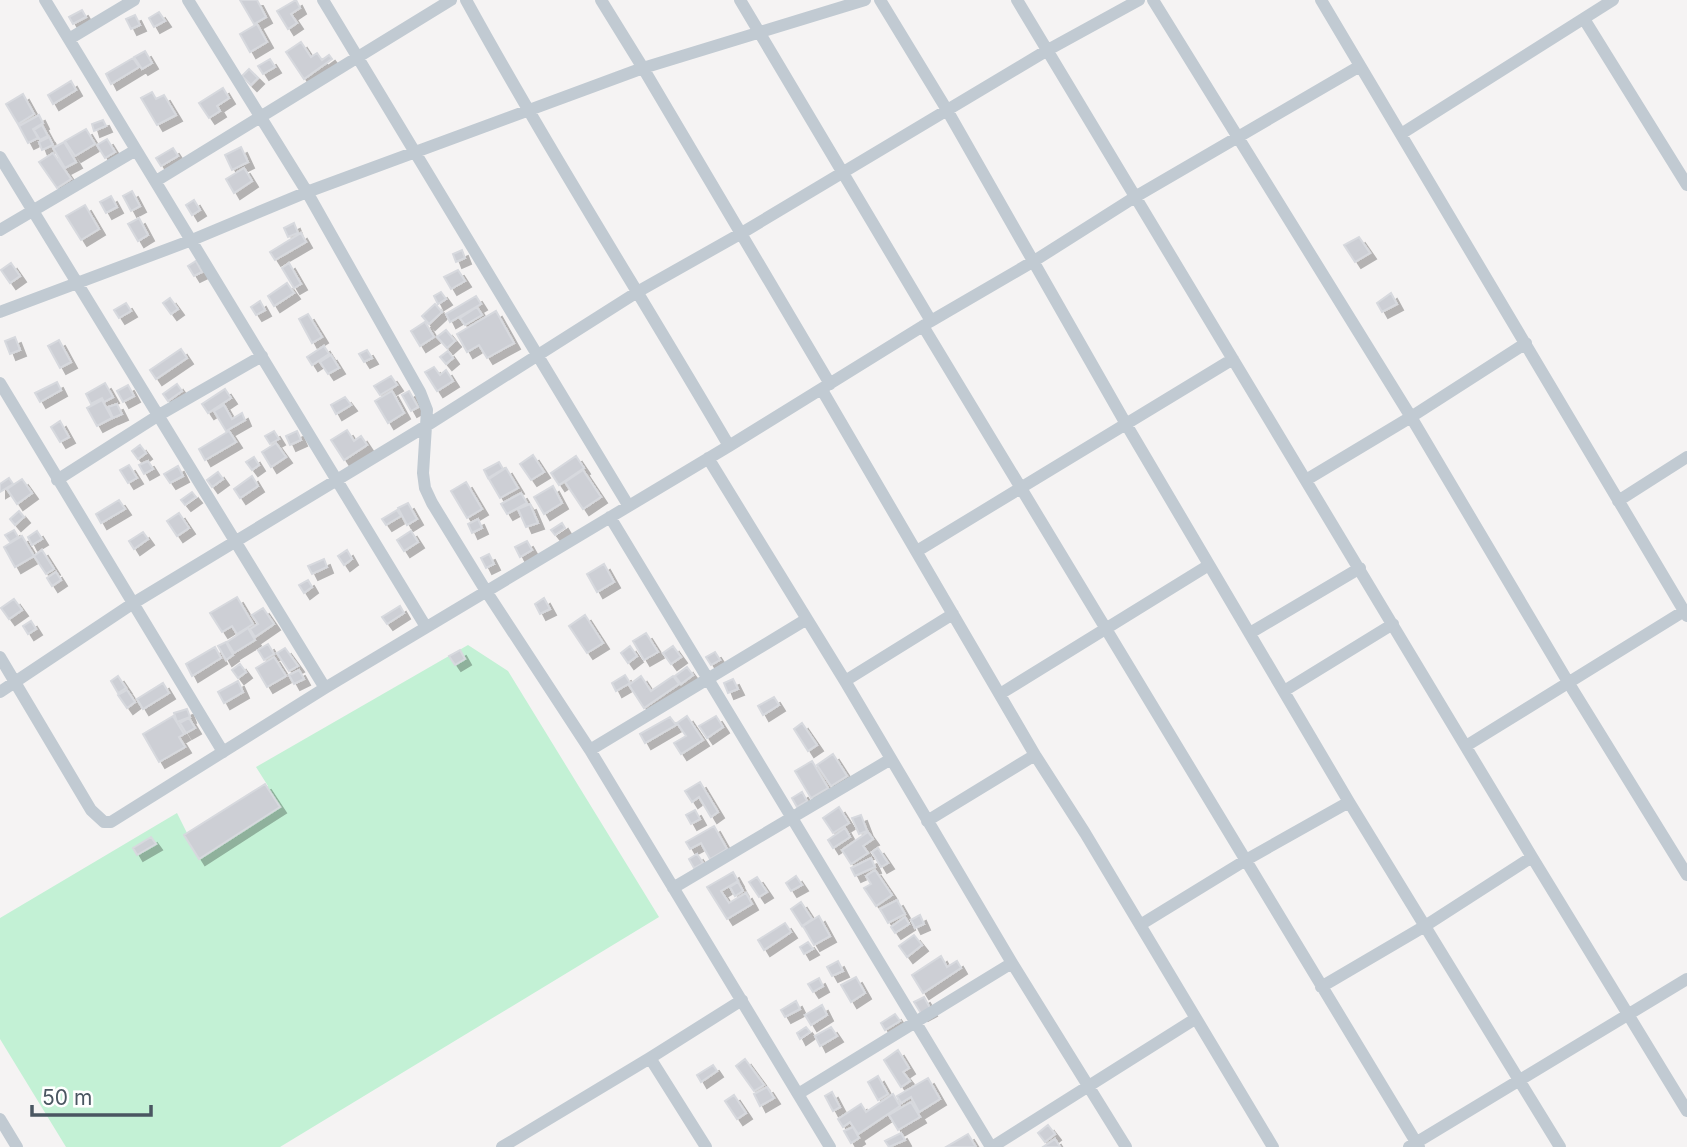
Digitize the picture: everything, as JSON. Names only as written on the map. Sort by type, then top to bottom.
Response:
[{"type":"street","points":[[45,0],[426,627]]},
{"type":"street","points":[[69,39],[134,0]]},
{"type":"street","points":[[188,0],[307,192],[420,392],[427,410],[423,473],[425,488],[486,591],[590,750],[830,1147]]},
{"type":"street","points":[[323,0],[628,505]]},
{"type":"street","points":[[156,181],[451,0]]},
{"type":"street","points":[[466,0],[527,111],[639,291],[729,446]]},
{"type":"street","points":[[601,0],[740,234],[1035,755],[1273,1147]]},
{"type":"street","points":[[740,0],[844,172],[1020,488],[1415,1145],[1687,979]]},
{"type":"street","points":[[0,312],[192,240],[307,192],[643,68],[865,0]]},
{"type":"street","points":[[880,0],[947,110],[1126,424],[1349,802],[1560,1147]]},
{"type":"street","points":[[1017,0],[1687,1111]]},
{"type":"street","points":[[0,692],[132,604],[426,426],[639,291],[740,234],[1046,51],[1139,0]]},
{"type":"street","points":[[1153,0],[1411,417],[1568,682],[1687,875]]},
{"type":"street","points":[[1321,0],[1686,613],[1466,746]]},
{"type":"street","points":[[1401,134],[1613,0]]},
{"type":"street","points":[[1584,19],[1687,186]]},
{"type":"street","points":[[0,657],[86,802],[104,822],[111,822],[324,688],[729,446],[1135,197],[1360,66]]},
{"type":"street","points":[[0,230],[136,150]]},
{"type":"street","points":[[0,156],[324,688]]},
{"type":"street","points":[[1306,480],[1526,343]]},
{"type":"street","points":[[57,480],[159,415],[262,356]]},
{"type":"street","points":[[918,551],[1233,359]]},
{"type":"street","points":[[0,383],[223,752]]},
{"type":"street","points":[[1618,501],[1687,457]]},
{"type":"street","points":[[708,458],[1126,1147]]},
{"type":"street","points":[[610,517],[991,1147],[1195,1019]]},
{"type":"street","points":[[1000,694],[1209,565]]},
{"type":"street","points":[[1250,633],[1360,568]]},
{"type":"street","points":[[845,681],[953,614]]},
{"type":"street","points":[[590,750],[807,619]]},
{"type":"street","points":[[1284,691],[1393,624]]},
{"type":"street","points":[[927,821],[1035,755]]},
{"type":"street","points":[[673,888],[891,759]]},
{"type":"street","points":[[1140,925],[1246,860],[1349,802]]},
{"type":"street","points":[[1321,987],[1425,926],[1532,858]]},
{"type":"street","points":[[798,1094],[1012,963]]},
{"type":"street","points":[[502,1147],[742,1000]]},
{"type":"street","points":[[650,1058],[706,1147]]},
{"type":"street","points":[[0,1119],[17,1147]]},
{"type":"green space","points":[[468,645],[508,671],[659,917],[280,1147],[66,1147],[0,1039],[0,918],[177,813],[188,835],[268,786],[256,767]]},
{"type":"building","points":[[240,0],[257,0],[266,17],[254,24]]},
{"type":"building","points":[[296,0],[300,8],[291,14],[297,23],[288,29],[277,11]]},
{"type":"building","points":[[82,10],[86,17],[73,24],[69,17]]},
{"type":"building","points":[[159,12],[165,21],[154,27],[149,18]]},
{"type":"building","points":[[135,15],[140,25],[131,29],[126,19]]},
{"type":"building","points":[[257,24],[267,42],[250,52],[240,34]]},
{"type":"building","points":[[301,42],[311,57],[317,53],[322,60],[329,55],[332,59],[304,79],[286,52]]},
{"type":"building","points":[[145,51],[152,63],[142,69],[134,57]]},
{"type":"building","points":[[133,58],[139,67],[111,84],[106,74]]},
{"type":"building","points":[[270,59],[275,67],[263,74],[258,66]]},
{"type":"building","points":[[249,69],[258,78],[251,85],[242,76]]},
{"type":"building","points":[[71,81],[76,90],[53,104],[48,95]]},
{"type":"building","points":[[223,88],[229,98],[217,106],[220,111],[209,118],[199,103]]},
{"type":"building","points":[[152,92],[156,99],[164,95],[176,115],[157,125],[141,98]]},
{"type":"building","points":[[23,94],[34,114],[18,124],[6,104]]},
{"type":"building","points":[[39,115],[43,123],[33,129],[38,138],[28,143],[19,126]]},
{"type":"building","points":[[103,120],[106,126],[94,131],[92,124]]},
{"type":"building","points":[[42,125],[48,136],[40,140],[34,130]]},
{"type":"building","points":[[86,129],[95,144],[75,156],[65,141]]},
{"type":"building","points":[[49,137],[53,145],[42,150],[39,142]]},
{"type":"building","points":[[107,139],[115,152],[105,158],[97,145]]},
{"type":"building","points":[[64,142],[76,162],[65,168],[53,148]]},
{"type":"building","points":[[241,147],[248,162],[232,170],[225,155]]},
{"type":"building","points":[[173,148],[178,156],[161,166],[156,158]]},
{"type":"building","points":[[53,153],[71,179],[57,188],[39,162]]},
{"type":"building","points":[[244,168],[252,181],[234,193],[226,179]]},
{"type":"building","points":[[132,191],[140,206],[131,211],[123,196]]},
{"type":"building","points":[[111,196],[117,207],[106,213],[100,202]]},
{"type":"building","points":[[194,200],[200,210],[192,215],[186,205]]},
{"type":"building","points":[[85,205],[99,229],[81,240],[66,216]]},
{"type":"building","points":[[139,218],[148,235],[138,241],[128,224]]},
{"type":"building","points":[[294,223],[298,233],[288,237],[284,228]]},
{"type":"building","points":[[301,233],[306,242],[275,260],[270,252]]},
{"type":"building","points":[[1359,237],[1370,253],[1355,262],[1344,245]]},
{"type":"building","points":[[462,250],[465,258],[456,262],[453,254]]},
{"type":"building","points":[[196,261],[202,272],[194,276],[188,266]]},
{"type":"building","points":[[11,263],[20,276],[10,283],[1,270]]},
{"type":"building","points":[[289,263],[301,284],[294,288],[282,268]]},
{"type":"building","points":[[458,270],[465,281],[451,289],[444,277]]},
{"type":"building","points":[[287,283],[294,293],[274,306],[268,296]]},
{"type":"building","points":[[441,292],[446,299],[438,304],[434,296]]},
{"type":"building","points":[[1391,293],[1397,304],[1382,312],[1377,303]]},
{"type":"building","points":[[476,296],[481,304],[450,322],[446,314]]},
{"type":"building","points":[[170,298],[178,309],[171,314],[163,303]]},
{"type":"building","points":[[260,301],[265,310],[256,315],[251,307]]},
{"type":"building","points":[[126,303],[131,311],[119,318],[114,310]]},
{"type":"building","points":[[435,304],[442,312],[429,324],[422,316]]},
{"type":"building","points":[[477,307],[482,315],[465,325],[460,318]]},
{"type":"building","points":[[496,311],[514,343],[487,358],[479,345],[467,352],[457,334]]},
{"type":"building","points":[[308,314],[322,337],[312,343],[299,319]]},
{"type":"building","points":[[425,322],[434,337],[420,346],[411,331]]},
{"type":"building","points":[[446,330],[455,341],[447,348],[437,337]]},
{"type":"building","points":[[15,337],[20,350],[10,354],[5,341]]},
{"type":"building","points":[[59,340],[71,362],[60,368],[48,346]]},
{"type":"building","points":[[324,346],[329,354],[312,365],[307,357]]},
{"type":"building","points":[[181,349],[187,358],[156,379],[150,370]]},
{"type":"building","points":[[367,350],[372,358],[364,362],[359,354]]},
{"type":"building","points":[[448,351],[453,358],[446,364],[440,357]]},
{"type":"building","points":[[331,355],[339,368],[328,374],[320,362]]},
{"type":"building","points":[[434,367],[440,375],[446,370],[453,381],[437,391],[425,372]]},
{"type":"building","points":[[391,376],[397,385],[380,395],[374,386]]},
{"type":"building","points":[[57,382],[61,390],[40,402],[35,393]]},
{"type":"building","points":[[105,383],[113,397],[104,402],[102,398],[91,404],[86,394]]},
{"type":"building","points":[[177,384],[182,391],[168,401],[163,394]]},
{"type":"building","points":[[128,385],[134,396],[123,402],[117,391]]},
{"type":"building","points":[[225,389],[231,398],[208,413],[202,404]]},
{"type":"building","points":[[392,391],[404,413],[388,423],[375,401]]},
{"type":"building","points":[[409,391],[418,407],[411,411],[402,395]]},
{"type":"building","points":[[345,397],[351,405],[336,414],[331,405]]},
{"type":"building","points":[[102,400],[112,418],[97,426],[87,408]]},
{"type":"building","points":[[117,404],[122,414],[113,418],[108,407]]},
{"type":"building","points":[[224,405],[232,419],[242,413],[245,420],[226,431],[214,411]]},
{"type":"building","points":[[60,421],[69,437],[60,442],[51,427]]},
{"type":"building","points":[[347,430],[354,441],[361,436],[367,445],[344,460],[331,440]]},
{"type":"building","points":[[229,431],[236,442],[205,460],[199,449]]},
{"type":"building","points":[[274,431],[279,439],[270,444],[265,436]]},
{"type":"building","points":[[297,431],[301,440],[290,445],[286,436]]},
{"type":"building","points":[[276,443],[286,457],[271,467],[262,452]]},
{"type":"building","points":[[140,445],[146,453],[138,459],[132,451]]},
{"type":"building","points":[[533,455],[544,472],[531,480],[520,464]]},
{"type":"building","points":[[576,456],[584,468],[559,485],[551,473]]},
{"type":"building","points":[[254,457],[259,465],[252,470],[246,462]]},
{"type":"building","points":[[148,461],[153,469],[144,474],[139,465]]},
{"type":"building","points":[[499,462],[503,469],[488,478],[484,470]]},
{"type":"building","points":[[129,465],[137,478],[128,483],[120,470]]},
{"type":"building","points":[[178,466],[183,476],[170,483],[164,474]]},
{"type":"building","points":[[506,468],[518,488],[500,498],[489,479]]},
{"type":"building","points":[[583,470],[601,497],[583,509],[565,482]]},
{"type":"building","points":[[218,472],[223,479],[212,487],[207,480]]},
{"type":"building","points":[[252,476],[258,486],[240,498],[234,489]]},
{"type":"building","points":[[9,478],[13,484],[0,492],[0,484]]},
{"type":"building","points":[[22,479],[32,493],[17,504],[7,489]]},
{"type":"building","points":[[466,482],[482,509],[467,518],[451,491]]},
{"type":"building","points":[[553,486],[562,503],[544,514],[534,497]]},
{"type":"building","points":[[192,492],[196,497],[185,505],[181,500]]},
{"type":"building","points":[[521,493],[527,503],[507,514],[501,504]]},
{"type":"building","points":[[119,500],[125,509],[101,523],[96,514]]},
{"type":"building","points":[[408,503],[417,519],[407,525],[398,508]]},
{"type":"building","points":[[530,504],[538,523],[526,527],[518,509]]},
{"type":"building","points":[[397,510],[401,516],[386,525],[382,519]]},
{"type":"building","points":[[19,511],[24,517],[15,525],[10,519]]},
{"type":"building","points":[[179,513],[189,528],[177,536],[167,521]]},
{"type":"building","points":[[478,519],[482,528],[472,533],[468,524]]},
{"type":"building","points":[[562,523],[565,528],[555,535],[551,530]]},
{"type":"building","points":[[14,530],[18,537],[10,542],[5,535]]},
{"type":"building","points":[[37,531],[42,539],[32,545],[28,537]]},
{"type":"building","points":[[411,531],[418,542],[404,551],[397,540]]},
{"type":"building","points":[[143,532],[148,539],[134,549],[129,541]]},
{"type":"building","points":[[22,536],[34,556],[15,567],[4,547]]},
{"type":"building","points":[[527,541],[532,550],[520,557],[515,547]]},
{"type":"building","points":[[42,550],[54,569],[46,574],[34,556]]},
{"type":"building","points":[[347,550],[352,559],[344,565],[338,556]]},
{"type":"building","points":[[489,554],[494,564],[486,568],[481,558]]},
{"type":"building","points":[[324,559],[327,567],[312,574],[308,566]]},
{"type":"building","points":[[604,564],[614,582],[597,592],[587,574]]},
{"type":"building","points":[[56,572],[61,580],[52,586],[47,578]]},
{"type":"building","points":[[308,580],[312,587],[304,593],[299,585]]},
{"type":"building","points":[[237,597],[253,624],[237,634],[232,626],[222,632],[210,613]]},
{"type":"building","points":[[544,598],[550,609],[540,614],[535,604]]},
{"type":"building","points":[[14,599],[22,610],[9,619],[1,608]]},
{"type":"building","points":[[400,606],[404,613],[387,624],[382,617]]},
{"type":"building","points":[[263,608],[274,624],[255,637],[250,629],[258,624],[252,615]]},
{"type":"building","points":[[585,615],[603,643],[587,653],[569,626]]},
{"type":"building","points":[[31,621],[36,629],[28,634],[23,626]]},
{"type":"building","points":[[248,628],[255,640],[234,653],[227,642]]},
{"type":"building","points":[[646,633],[658,652],[644,660],[633,641]]},
{"type":"building","points":[[226,642],[233,655],[226,660],[218,646]]},
{"type":"building","points":[[268,644],[274,654],[264,660],[258,650]]},
{"type":"building","points":[[630,646],[637,656],[628,663],[621,653]]},
{"type":"building","points":[[673,646],[681,657],[671,664],[663,653]]},
{"type":"building","points":[[215,647],[221,658],[192,676],[186,664]]},
{"type":"building","points":[[285,648],[298,666],[289,671],[277,653]]},
{"type":"building","points":[[460,650],[465,659],[455,665],[449,656]]},
{"type":"building","points":[[715,652],[720,660],[711,665],[706,657]]},
{"type":"building","points":[[274,657],[286,676],[267,687],[256,668]]},
{"type":"building","points":[[240,664],[246,672],[238,678],[232,670]]},
{"type":"building","points":[[687,667],[693,675],[681,684],[675,676]]},
{"type":"building","points":[[299,670],[304,679],[294,684],[289,675]]},
{"type":"building","points":[[625,675],[630,683],[616,691],[612,683]]},
{"type":"building","points":[[118,676],[126,688],[118,693],[111,681]]},
{"type":"building","points":[[641,676],[651,691],[673,676],[679,684],[644,708],[629,685]]},
{"type":"building","points":[[733,679],[738,689],[728,693],[724,683]]},
{"type":"building","points":[[238,681],[243,692],[224,703],[218,692]]},
{"type":"building","points":[[163,683],[169,693],[143,709],[137,699]]},
{"type":"building","points":[[127,690],[135,702],[127,708],[118,695]]},
{"type":"building","points":[[774,697],[779,705],[763,715],[758,706]]},
{"type":"building","points":[[187,709],[190,717],[177,722],[174,713]]},
{"type":"building","points":[[173,716],[184,734],[179,737],[185,747],[159,762],[143,734]]},
{"type":"building","points":[[687,716],[703,740],[681,754],[674,743],[686,736],[677,723]]},
{"type":"building","points":[[716,716],[723,727],[707,738],[699,726]]},
{"type":"building","points":[[670,717],[676,725],[645,743],[640,734]]},
{"type":"building","points":[[189,718],[195,728],[186,733],[180,723]]},
{"type":"building","points":[[802,723],[817,745],[808,751],[794,729]]},
{"type":"building","points":[[833,754],[847,776],[831,786],[817,765]]},
{"type":"building","points":[[812,761],[828,788],[811,798],[795,771]]},
{"type":"building","points":[[700,782],[718,812],[711,817],[699,797],[692,802],[685,791]]},
{"type":"building","points":[[265,784],[280,807],[199,859],[184,835]]},
{"type":"building","points":[[802,792],[807,801],[797,807],[792,798]]},
{"type":"building","points":[[839,807],[849,823],[833,833],[823,818]]},
{"type":"building","points":[[695,810],[700,819],[691,824],[686,815]]},
{"type":"building","points":[[861,815],[867,831],[859,834],[852,818]]},
{"type":"building","points":[[714,826],[727,849],[710,859],[701,843],[690,849],[686,842]]},
{"type":"building","points":[[845,828],[850,837],[833,848],[828,840]]},
{"type":"building","points":[[868,832],[873,839],[863,846],[868,853],[851,864],[842,850]]},
{"type":"building","points":[[151,837],[156,844],[137,855],[133,848]]},
{"type":"building","points":[[878,848],[888,863],[881,867],[872,852]]},
{"type":"building","points":[[697,854],[703,863],[694,868],[689,859]]},
{"type":"building","points":[[871,858],[875,867],[855,876],[851,868]]},
{"type":"building","points":[[875,870],[892,895],[876,906],[864,888],[871,884],[866,876]]},
{"type":"building","points":[[733,872],[738,881],[721,891],[729,903],[746,893],[752,904],[727,919],[707,887]]},
{"type":"building","points":[[796,876],[802,885],[791,891],[786,883]]},
{"type":"building","points":[[757,877],[767,892],[759,897],[749,882]]},
{"type":"building","points":[[738,882],[743,891],[735,896],[730,887]]},
{"type":"building","points":[[897,900],[905,914],[888,923],[880,909]]},
{"type":"building","points":[[801,902],[812,919],[802,926],[791,909]]},
{"type":"building","points":[[920,915],[924,924],[915,928],[911,920]]},
{"type":"building","points":[[819,916],[830,936],[814,945],[803,926]]},
{"type":"building","points":[[905,917],[909,924],[895,933],[891,927]]},
{"type":"building","points":[[785,923],[791,932],[764,950],[758,940]]},
{"type":"building","points":[[914,935],[922,945],[907,957],[899,946]]},
{"type":"building","points":[[808,942],[813,949],[804,954],[800,947]]},
{"type":"building","points":[[941,956],[947,967],[957,961],[961,968],[923,993],[912,975]]},
{"type":"building","points":[[838,961],[843,971],[832,976],[827,967]]},
{"type":"building","points":[[856,977],[865,993],[851,1002],[841,985]]},
{"type":"building","points":[[819,978],[823,986],[813,992],[808,984]]},
{"type":"building","points":[[924,997],[931,1010],[922,1015],[914,1002]]},
{"type":"building","points":[[796,1001],[800,1009],[785,1017],[781,1010]]},
{"type":"building","points":[[822,1005],[827,1015],[811,1025],[805,1015]]},
{"type":"building","points":[[895,1014],[900,1021],[885,1030],[881,1023]]},
{"type":"building","points":[[806,1027],[810,1032],[800,1039],[797,1033]]},
{"type":"building","points":[[831,1027],[837,1036],[820,1046],[815,1036]]},
{"type":"building","points":[[898,1050],[909,1068],[903,1072],[910,1081],[901,1087],[884,1060]]},
{"type":"building","points":[[745,1059],[764,1085],[754,1091],[736,1066]]},
{"type":"building","points":[[713,1065],[717,1071],[701,1082],[697,1075]]},
{"type":"building","points":[[878,1076],[888,1094],[878,1100],[868,1082]]},
{"type":"building","points":[[928,1078],[940,1099],[919,1112],[911,1097],[901,1103],[897,1096]]},
{"type":"building","points":[[767,1087],[774,1098],[760,1106],[754,1094]]},
{"type":"building","points":[[832,1092],[840,1107],[833,1111],[825,1096]]},
{"type":"building","points":[[893,1094],[900,1106],[858,1134],[850,1122],[843,1127],[838,1119],[861,1104],[866,1112]]},
{"type":"building","points":[[734,1095],[746,1113],[737,1119],[725,1101]]},
{"type":"building","points":[[911,1102],[920,1117],[898,1130],[889,1115]]},
{"type":"building","points":[[1048,1125],[1055,1134],[1045,1142],[1038,1133]]},
{"type":"building","points":[[853,1127],[859,1138],[851,1143],[844,1131]]},
{"type":"building","points":[[901,1133],[905,1140],[889,1147],[885,1141]]},
{"type":"building","points":[[968,1134],[976,1147],[946,1147]]},
{"type":"building","points":[[1055,1139],[1060,1147],[1043,1147]]}]
